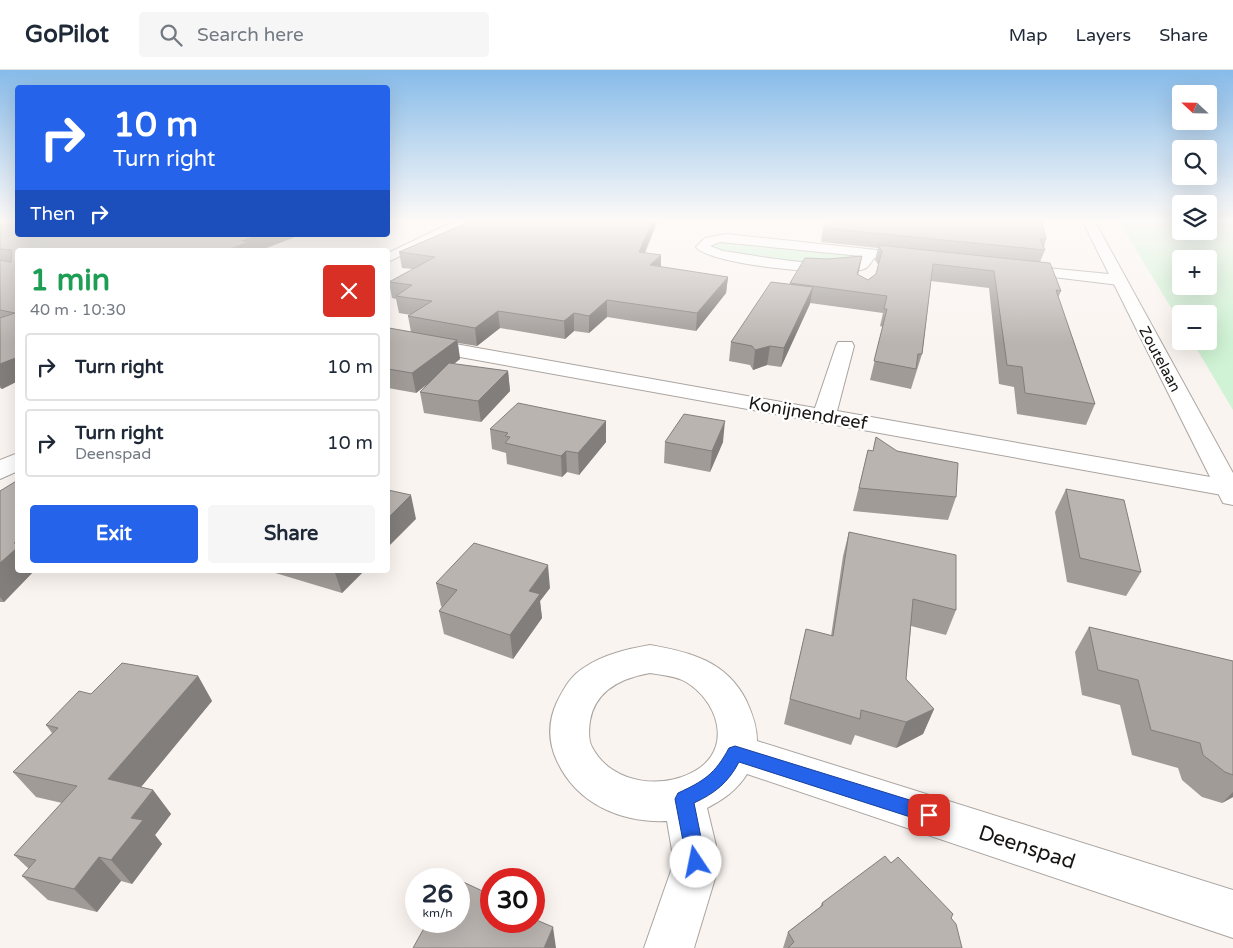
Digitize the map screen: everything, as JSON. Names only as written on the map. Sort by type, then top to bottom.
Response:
[{"type":"street","points":[[771,261],[828,268],[856,267],[863,261]]},
{"type":"street","points":[[866,282],[870,266],[868,261]]},
{"type":"street","name":"Zoutelaan","points":[[1109,261],[1231,492]]},
{"type":"street","points":[[1002,267],[1119,280]]},
{"type":"street","name":"Konijnendreef","points":[[390,338],[824,416],[1231,492]]},
{"type":"street","points":[[824,416],[845,346]]},
{"type":"street","points":[[0,471],[15,462]]},
{"type":"street","points":[[650,659],[677,663],[702,674],[721,691],[732,710],[737,731],[735,753],[724,773],[706,789],[684,799],[658,803],[632,800],[609,791],[589,775],[575,757],[569,736],[572,712],[582,690],[601,673],[624,663],[650,659]]},
{"type":"street","name":"Deenspad","points":[[735,753],[1233,914]]},
{"type":"street","points":[[670,948],[696,862],[684,799]]},
{"type":"green space","points":[[786,261],[844,261],[830,266]]},
{"type":"green space","points":[[1143,261],[1172,261],[1172,295],[1217,295],[1217,261],[1233,261],[1233,410],[1197,350],[1217,350],[1217,305],[1172,305],[1172,309]]},
{"type":"building","points":[[0,261],[15,261],[15,313],[0,310]]},
{"type":"building","points":[[428,261],[654,261],[650,265],[728,277],[697,313],[607,300],[589,316],[574,313],[564,321],[498,311],[475,328],[408,316],[432,301],[396,296],[412,285],[390,281]]},
{"type":"building","points":[[803,261],[861,261],[857,274],[868,280],[876,274],[879,261],[1031,261],[1050,263],[1061,291],[1056,290],[1095,404],[1025,393],[1022,367],[1007,365],[994,271],[933,264],[922,354],[918,354],[916,369],[874,361],[887,309],[884,309],[887,296],[790,283]]},
{"type":"building","points":[[771,282],[813,287],[784,348],[770,346],[755,350],[752,346],[731,342]]},
{"type":"building","points":[[15,313],[15,358],[0,364],[0,318]]},
{"type":"building","points":[[390,328],[457,340],[412,373],[390,369]]},
{"type":"building","points":[[449,363],[508,371],[478,401],[420,392]]},
{"type":"building","points":[[518,403],[606,421],[578,453],[566,451],[561,456],[505,443],[510,437],[505,436],[508,433],[490,429]]},
{"type":"building","points":[[684,414],[725,421],[712,451],[665,442]]},
{"type":"building","points":[[876,437],[897,451],[958,463],[956,497],[859,488],[868,450],[873,451]]},
{"type":"building","points":[[15,482],[15,550],[0,563],[0,491]]},
{"type":"building","points":[[1066,489],[1124,500],[1141,572],[1080,558]]},
{"type":"building","points":[[390,490],[411,495],[390,516]]},
{"type":"building","points":[[849,532],[956,555],[956,610],[913,599],[906,679],[934,709],[906,722],[861,710],[860,719],[790,699],[806,629],[833,636]]},
{"type":"building","points":[[474,543],[548,565],[529,591],[540,594],[510,635],[439,611],[457,590],[436,583]]},
{"type":"building","points":[[1089,627],[1233,661],[1233,775],[1225,772],[1203,755],[1200,743],[1151,730],[1138,680],[1098,670]]},
{"type":"building","points":[[122,663],[198,676],[108,779],[153,790],[131,818],[143,820],[111,860],[99,857],[74,889],[22,876],[36,860],[14,855],[77,786],[13,772],[58,728],[46,725],[79,691],[91,694]]},
{"type":"building","points":[[885,856],[891,863],[898,857],[953,914],[951,918],[956,924],[962,948],[788,948],[794,942],[788,932],[823,905],[822,903]]},
{"type":"building","points":[[470,885],[480,890],[480,933],[545,933],[545,924],[553,927],[544,948],[413,948],[421,933],[470,933]]},
{"type":"route","points":[[696,862],[684,799],[706,789],[724,773],[735,753],[929,815]]}]
